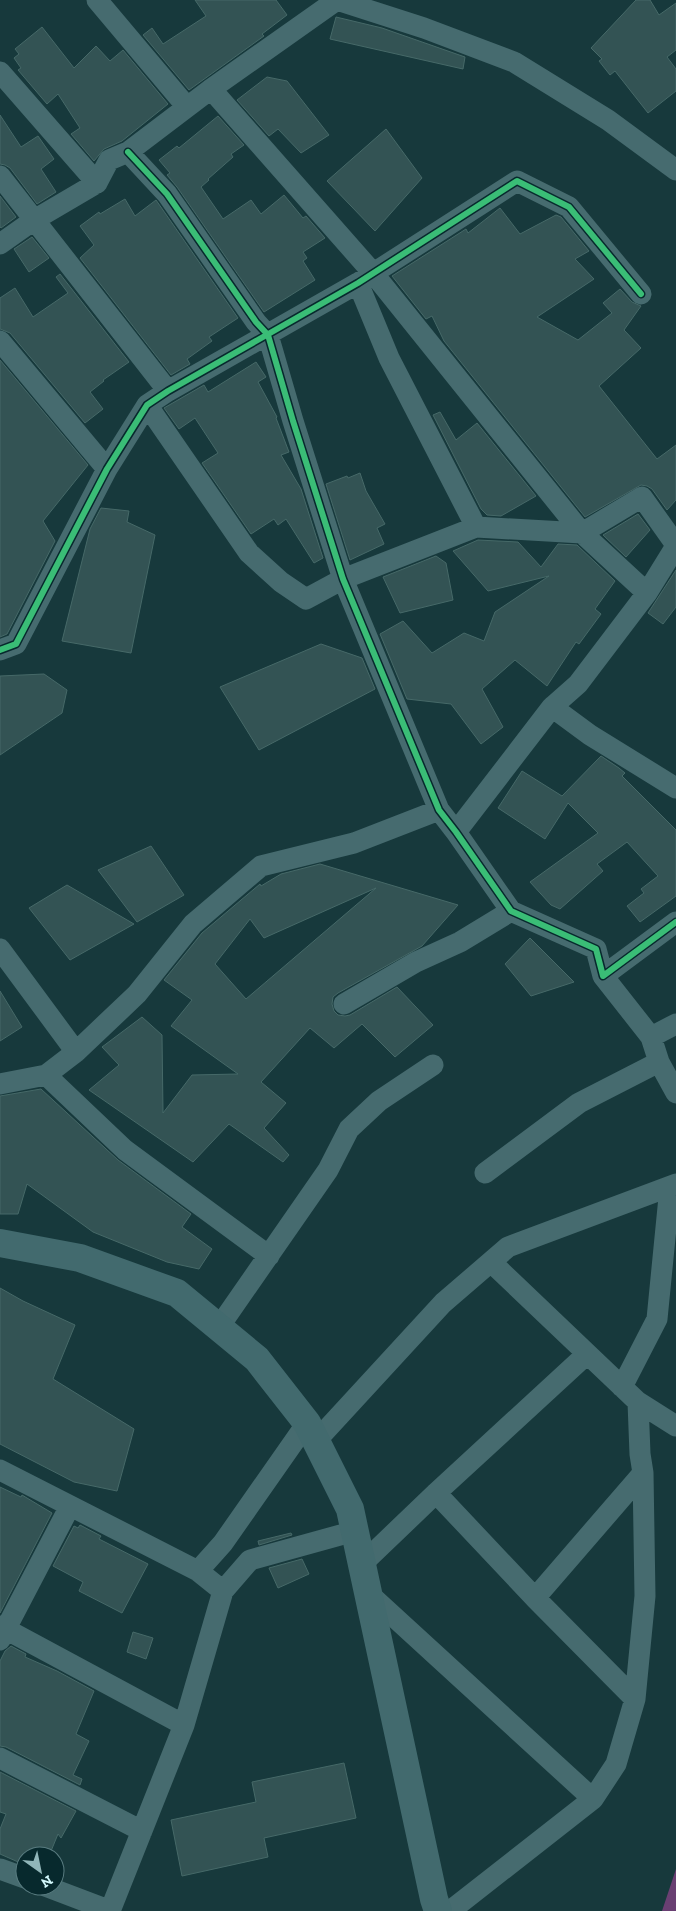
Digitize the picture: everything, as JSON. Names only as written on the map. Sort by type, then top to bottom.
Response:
[{"type":"main road","points":[[0,1243],[80,1258],[177,1293],[257,1359],[312,1432],[350,1509],[441,1908]]},
{"type":"street","points":[[97,0],[188,107]]},
{"type":"street","points":[[0,244],[34,220],[96,183],[109,160],[128,152],[211,89],[338,0],[424,28],[514,62],[608,120],[676,170]]},
{"type":"street","points":[[0,72],[96,183]]},
{"type":"street","points":[[211,89],[366,278],[582,533],[647,593]]},
{"type":"street","points":[[128,152],[168,194],[256,322],[268,335],[293,422],[343,578],[439,810],[511,912],[596,949],[604,976],[651,1037],[659,1062],[676,1093]]},
{"type":"street","points":[[0,176],[168,391]]},
{"type":"street","points":[[0,650],[16,644],[107,469],[147,405],[168,391],[366,278],[517,181],[568,207],[641,294]]},
{"type":"street","points":[[366,278],[390,358],[476,528]]},
{"type":"street","points":[[0,341],[107,469]]},
{"type":"street","points":[[147,405],[249,553],[275,576],[306,599],[343,578],[476,528],[582,533],[642,497],[676,546],[647,593],[578,684],[552,706],[456,832]]},
{"type":"street","points":[[552,706],[590,735],[676,788]]},
{"type":"street","points":[[0,1084],[46,1075],[76,1052],[137,994],[194,924],[261,866],[354,843],[439,810]]},
{"type":"street","points":[[344,1004],[416,962],[460,942],[511,912]]},
{"type":"street","points":[[604,976],[676,922]]},
{"type":"street","points":[[0,949],[76,1052]]},
{"type":"street","points":[[651,1037],[676,1024]]},
{"type":"street","points":[[485,1173],[579,1102],[659,1062]]},
{"type":"street","points":[[218,1327],[328,1170],[349,1129],[379,1101],[433,1065]]},
{"type":"street","points":[[46,1075],[125,1150],[269,1256]]},
{"type":"street","points":[[198,1571],[223,1543],[312,1432],[443,1303],[508,1248],[673,1185],[657,1318],[622,1387]]},
{"type":"street","points":[[491,1262],[638,1402],[676,1426]]},
{"type":"street","points":[[362,1564],[436,1493],[588,1354]]},
{"type":"street","points":[[441,1908],[593,1799],[616,1764],[635,1699],[645,1596],[643,1473],[640,1454],[638,1402]]},
{"type":"street","points":[[0,1470],[198,1571],[224,1591]]},
{"type":"street","points":[[535,1598],[643,1473]]},
{"type":"street","points":[[436,1493],[535,1598],[635,1699]]},
{"type":"street","points":[[70,1506],[2,1632],[184,1725]]},
{"type":"street","points":[[65,1894],[111,1911],[184,1725],[224,1591],[250,1560],[355,1531]]},
{"type":"street","points":[[368,1593],[593,1799]]},
{"type":"street","points":[[0,1758],[142,1831]]},
{"type":"street","points":[[0,1869],[15,1874]]},
{"type":"shaded area","points":[[676,1869],[676,1911],[662,1911]]},
{"type":"building","points":[[195,0],[276,0],[287,15],[262,34],[264,36],[189,90],[143,35],[152,28],[163,44],[206,16]]},
{"type":"building","points":[[636,0],[650,0],[659,15],[676,3],[676,50],[667,57],[676,69],[676,91],[648,113],[615,71],[610,75],[599,61],[602,59],[591,48]]},
{"type":"building","points":[[336,17],[382,28],[465,57],[463,69],[330,39]]},
{"type":"building","points":[[42,27],[74,68],[96,46],[110,61],[123,50],[168,104],[122,141],[104,149],[94,161],[71,134],[80,128],[58,94],[47,104],[18,70],[21,68],[14,58],[19,54],[15,49]]},
{"type":"building","points":[[267,77],[287,81],[329,135],[301,153],[278,129],[269,136],[237,100]]},
{"type":"building","points":[[0,115],[21,147],[38,136],[54,159],[41,169],[56,192],[37,204],[10,168],[0,164]]},
{"type":"building","points":[[218,116],[244,145],[231,154],[233,157],[201,187],[223,219],[251,200],[261,214],[284,195],[303,218],[306,216],[325,238],[303,252],[307,258],[303,261],[315,280],[264,312],[167,175],[170,173],[159,160],[177,146],[179,148]]},
{"type":"building","points":[[386,129],[422,178],[375,231],[327,181]]},
{"type":"building","points":[[0,196],[16,217],[1,228],[0,227]]},
{"type":"building","points":[[125,199],[135,216],[156,200],[238,318],[209,337],[212,341],[187,359],[190,364],[171,375],[80,258],[94,245],[80,226],[99,212],[100,214]]},
{"type":"building","points":[[500,208],[520,234],[556,215],[561,217],[589,251],[575,259],[594,279],[537,317],[578,340],[612,313],[603,303],[620,289],[632,302],[641,306],[624,330],[641,348],[599,386],[657,459],[676,445],[676,500],[667,510],[652,489],[641,485],[585,517],[444,341],[432,316],[426,319],[392,276],[466,229],[468,233]]},
{"type":"building","points":[[32,237],[49,258],[29,272],[14,249]]},
{"type":"building","points":[[60,274],[129,362],[103,380],[90,392],[103,409],[85,423],[10,333],[0,329],[0,298],[15,288],[33,317],[68,293],[56,277]]},
{"type":"building","points":[[0,360],[88,465],[43,521],[55,541],[7,634],[0,637]]},
{"type":"building","points":[[256,362],[266,377],[258,382],[277,417],[289,452],[281,455],[301,489],[323,558],[314,563],[286,519],[278,525],[274,519],[251,534],[202,463],[218,453],[195,418],[179,429],[164,408],[204,385],[208,392]]},
{"type":"building","points":[[440,412],[456,440],[477,423],[536,496],[501,516],[487,515],[481,509],[433,415]]},
{"type":"building","points":[[360,473],[366,491],[385,524],[377,528],[384,544],[350,560],[326,484]]},
{"type":"building","points":[[101,508],[129,511],[127,522],[155,535],[131,653],[62,641],[90,529]]},
{"type":"building","points":[[638,514],[650,530],[626,557],[603,535]]},
{"type":"building","points":[[478,540],[518,542],[541,567],[558,544],[577,545],[615,581],[595,609],[601,614],[579,644],[576,642],[547,686],[515,660],[482,689],[503,727],[481,744],[451,704],[407,699],[380,634],[403,621],[432,653],[464,633],[484,641],[495,612],[549,576],[488,591],[453,551]]},
{"type":"building","points":[[436,556],[446,563],[453,600],[400,613],[383,577]]},
{"type":"building","points":[[676,570],[676,607],[663,624],[648,613]]},
{"type":"building","points":[[321,644],[362,658],[375,689],[259,750],[220,687]]},
{"type":"building","points":[[44,674],[67,690],[62,713],[0,755],[0,676]]},
{"type":"building","points":[[601,756],[625,773],[622,776],[676,830],[676,896],[640,922],[627,906],[644,893],[641,889],[658,876],[627,842],[597,864],[603,871],[560,909],[551,905],[530,882],[598,833],[568,803],[545,839],[498,808],[522,771],[562,796]]},
{"type":"building","points":[[151,846],[184,895],[137,922],[98,870]]},
{"type":"building","points":[[320,864],[458,905],[422,946],[333,997],[334,1011],[338,1015],[345,1016],[350,1015],[397,987],[433,1025],[395,1057],[362,1024],[334,1048],[310,1028],[261,1082],[286,1103],[264,1128],[289,1155],[283,1162],[229,1124],[193,1162],[89,1090],[119,1065],[102,1047],[142,1017],[162,1035],[163,1113],[192,1075],[238,1074],[171,1026],[192,1000],[164,980],[202,933],[260,884],[261,886],[281,874]],"holes":[[[376,888],[246,999],[215,964],[250,919],[264,938]]]},
{"type":"building","points":[[67,885],[134,924],[70,960],[29,908]]},
{"type":"building","points":[[530,938],[574,982],[531,996],[505,964]]},
{"type":"building","points":[[0,991],[22,1027],[0,1041]]},
{"type":"building","points":[[41,1089],[118,1160],[191,1214],[182,1227],[212,1249],[199,1269],[167,1262],[93,1232],[27,1184],[18,1214],[0,1214],[0,1096]]},
{"type":"building","points":[[0,1288],[75,1325],[53,1379],[134,1429],[117,1491],[74,1482],[0,1444]]},
{"type":"building","points":[[0,1487],[21,1497],[22,1495],[52,1513],[0,1613]]},
{"type":"building","points":[[80,1525],[101,1536],[99,1539],[148,1564],[122,1613],[79,1591],[83,1582],[53,1566],[74,1526],[78,1528]]},
{"type":"building","points":[[291,1533],[292,1535],[259,1545],[258,1541]]},
{"type":"building","points":[[302,1559],[309,1574],[278,1588],[269,1568]]},
{"type":"building","points":[[133,1632],[153,1638],[146,1659],[127,1652]]},
{"type":"building","points":[[11,1646],[26,1654],[25,1657],[57,1671],[94,1691],[76,1734],[89,1741],[73,1775],[82,1779],[80,1785],[6,1747],[0,1746],[0,1661],[5,1651]]},
{"type":"building","points":[[344,1763],[356,1818],[264,1838],[268,1857],[182,1876],[171,1820],[256,1802],[252,1782]]},
{"type":"building","points":[[0,1772],[76,1811],[61,1838],[58,1834],[53,1846],[15,1846],[15,1861],[0,1854],[0,1829],[6,1814],[0,1812]]},
{"type":"cycle path","points":[[128,152],[167,194],[256,322],[268,335],[343,579],[439,810],[511,911],[596,949],[603,976],[676,922]]},
{"type":"cycle path","points":[[0,650],[16,644],[107,469],[147,405],[168,391],[358,283],[517,181],[569,207],[641,294]]}]
